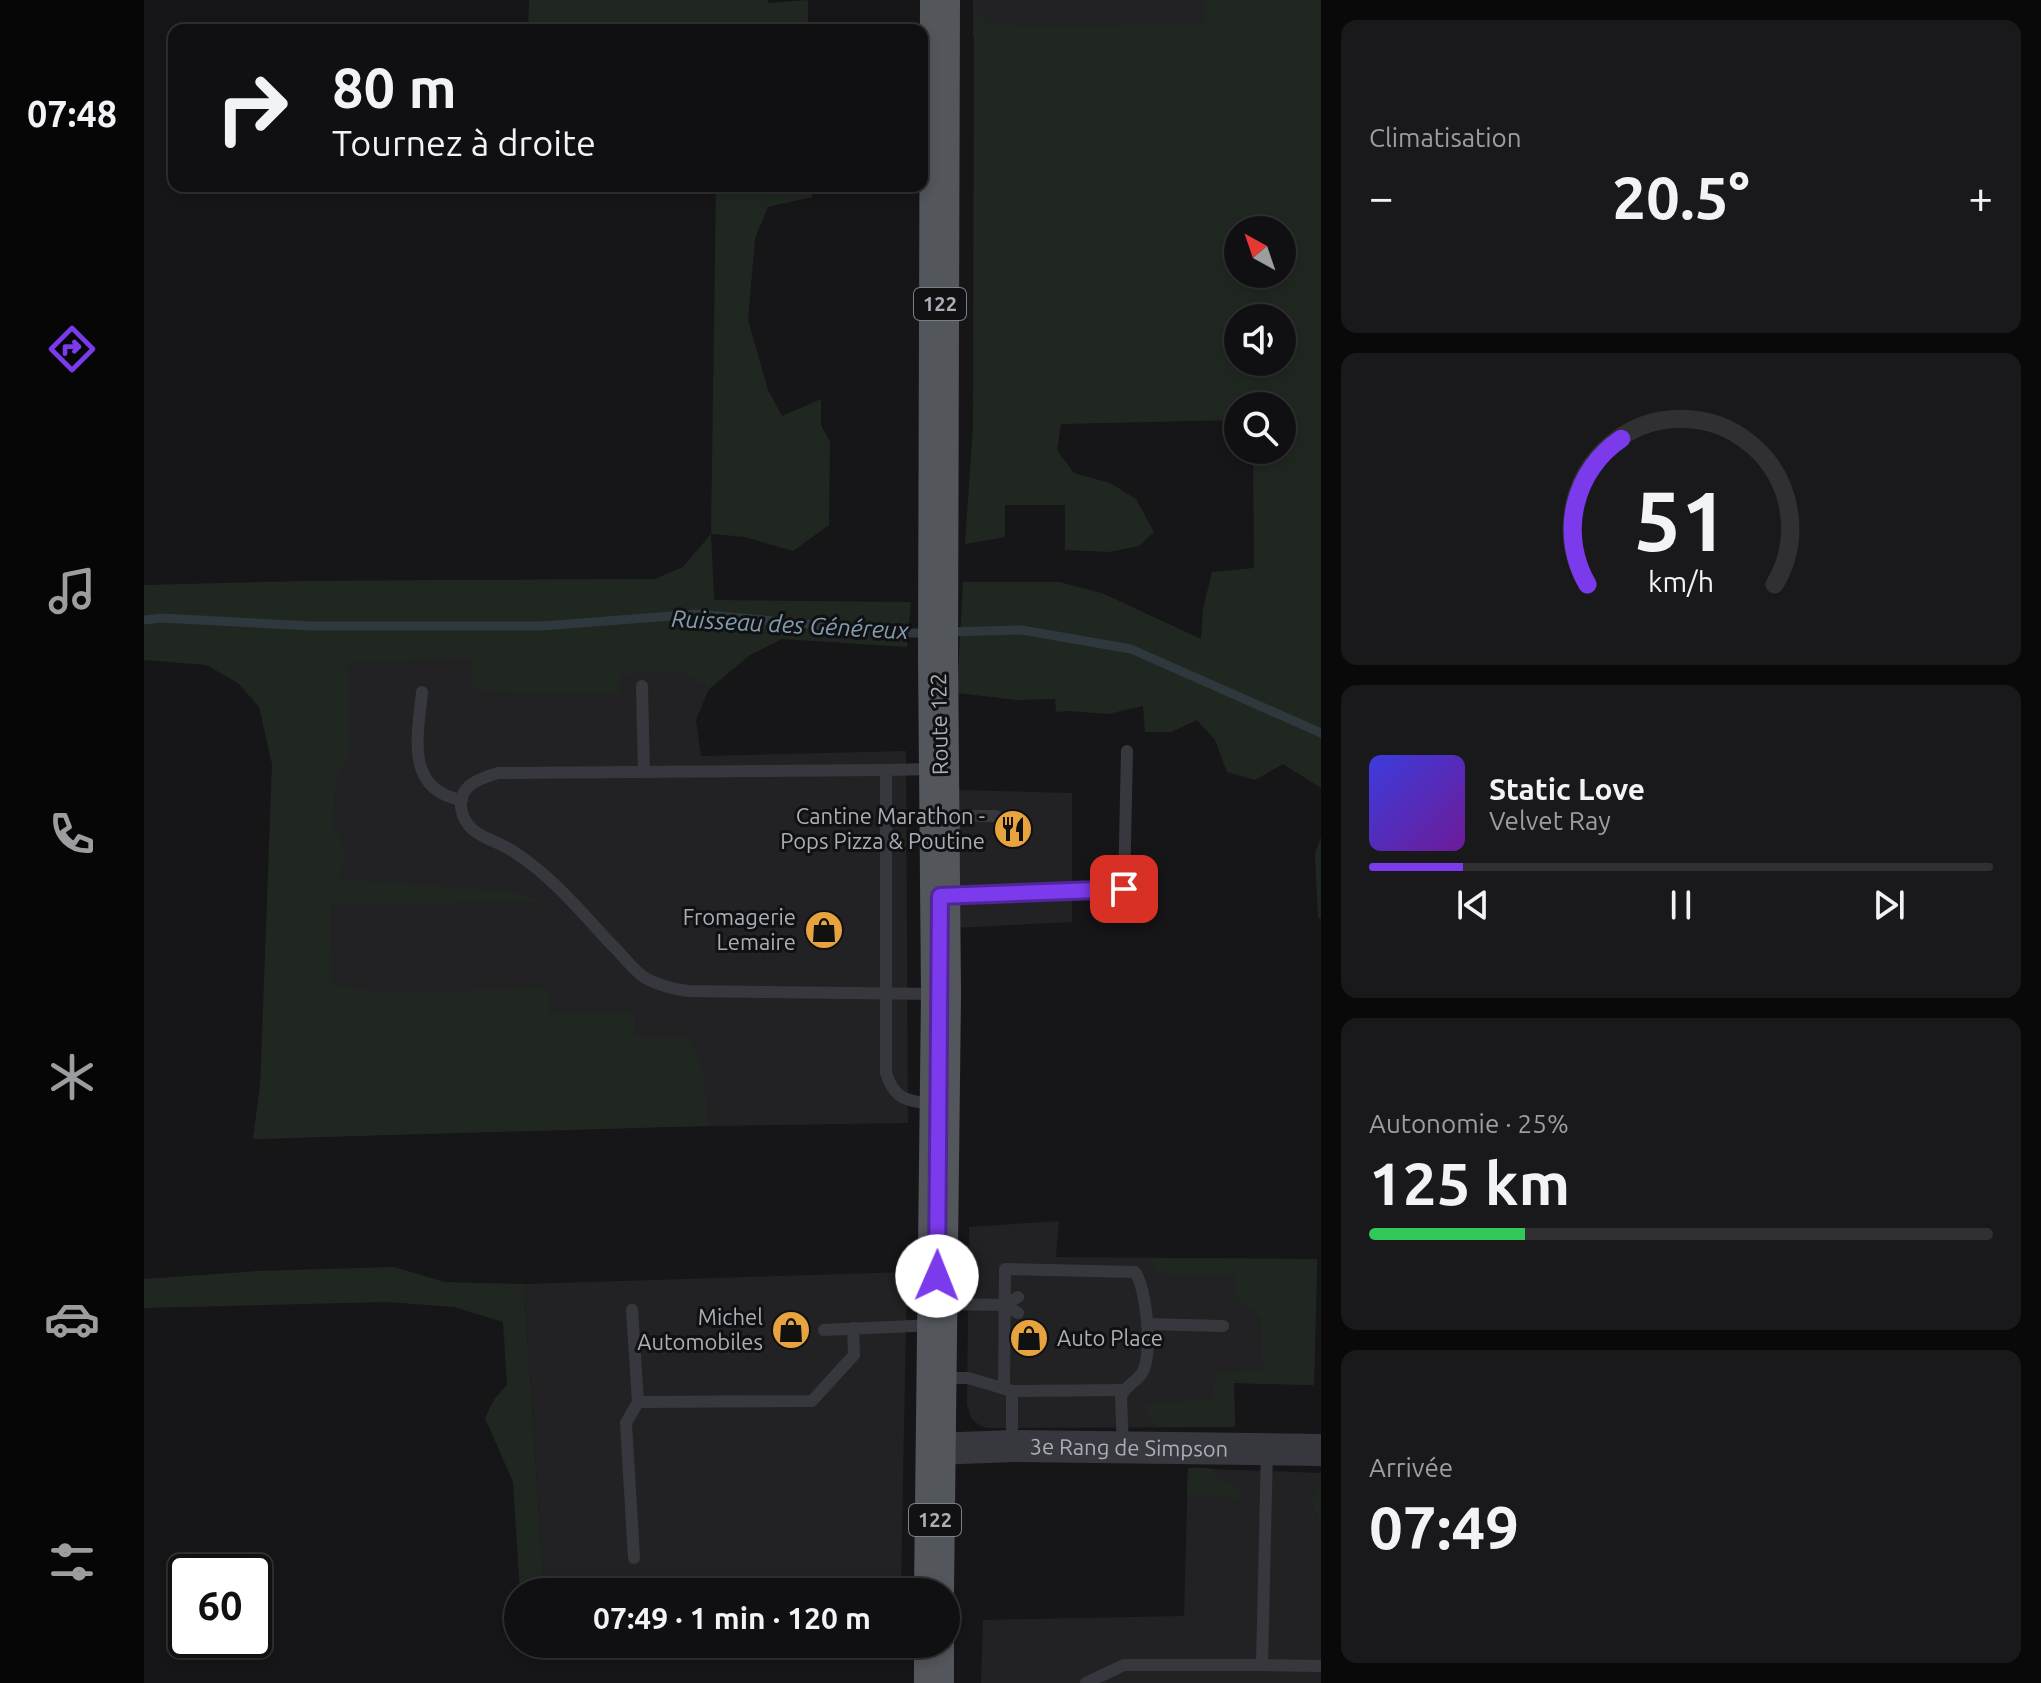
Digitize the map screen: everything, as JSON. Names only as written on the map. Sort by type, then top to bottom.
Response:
[{"type":"main road","name":"Route 122","points":[[935,1449],[941,994],[938,656],[940,0]]},
{"type":"main road","name":"122","points":[[934,1578],[935,1449]]},
{"type":"main road","points":[[934,1658],[934,1683]]},
{"type":"street","name":"3e Rang de Simpson","points":[[935,1449],[1012,1446],[1321,1450]]},
{"type":"lane","points":[[642,686],[644,772]]},
{"type":"lane","points":[[422,692],[417,760],[433,787],[449,798],[462,800]]},
{"type":"lane","points":[[940,896],[1124,889],[1127,751]]},
{"type":"lane","points":[[940,769],[498,773],[478,779],[468,787],[462,800],[464,818],[473,831],[524,858],[566,896],[645,978],[669,988],[688,991],[941,994]]},
{"type":"lane","points":[[886,770],[886,1073],[890,1086],[899,1097],[939,1104]]},
{"type":"lane","points":[[940,816],[996,816]]},
{"type":"lane","points":[[1012,1446],[1005,1269],[1129,1270],[1139,1277],[1144,1290],[1147,1324],[1146,1362],[1142,1372],[1124,1390],[1121,1410],[1123,1447]]},
{"type":"lane","points":[[824,1330],[1005,1305],[1018,1297]]},
{"type":"lane","points":[[1005,1305],[1018,1313]]},
{"type":"lane","points":[[632,1310],[638,1402],[626,1423],[634,1558]]},
{"type":"lane","points":[[1147,1324],[1223,1326]]},
{"type":"lane","points":[[638,1402],[812,1401],[854,1355],[853,1328]]},
{"type":"lane","points":[[936,1378],[968,1378],[1008,1390],[1124,1390]]},
{"type":"lane","points":[[1262,1665],[1267,1449]]},
{"type":"lane","points":[[1086,1683],[1124,1665],[1321,1666]]},
{"type":"shaded area","points":[[529,0],[768,0],[768,3],[808,0],[808,24],[528,24]]},
{"type":"shaded area","points":[[973,0],[1249,0],[1249,31],[973,37]]},
{"type":"shaded area","points":[[1205,0],[1321,0],[1321,788],[1283,764],[1255,780],[1227,772],[1215,740],[1197,720],[1171,732],[1145,732],[1143,706],[1108,714],[1056,712],[1055,699],[1017,700],[957,693],[963,582],[1059,582],[1102,593],[1201,639],[1203,609],[1212,572],[1254,568],[1253,464],[1296,464],[1296,392],[1224,392],[1224,420],[1061,424],[1057,450],[1074,473],[1110,483],[1136,499],[1154,532],[1139,546],[1109,552],[1065,550],[1065,505],[1005,505],[1005,537],[965,544],[973,426],[974,10],[989,23],[1043,27],[1205,23]]},
{"type":"shaded area","points":[[716,192],[812,192],[812,197],[768,207],[755,238],[748,320],[768,390],[782,416],[821,399],[821,425],[830,442],[829,525],[793,551],[745,537],[711,534]]},
{"type":"shaded area","points":[[711,534],[712,590],[719,623],[750,655],[709,689],[696,720],[701,756],[906,751],[908,1123],[596,1128],[253,1139],[324,581],[655,579],[683,567]]},
{"type":"shaded area","points":[[711,534],[714,600],[911,602],[907,647],[782,639],[750,655],[709,689],[682,672],[619,674],[619,693],[536,694],[472,689],[471,658],[348,662],[349,758],[337,773],[332,825],[346,850],[339,879],[512,892],[545,902],[330,904],[332,985],[383,993],[548,988],[549,1012],[634,1013],[634,1037],[684,1037],[692,1046],[704,1078],[706,1126],[253,1139],[260,1090],[272,764],[259,707],[238,683],[206,665],[144,660],[144,585],[655,579],[683,567]]},
{"type":"shaded area","points":[[957,790],[1072,793],[1072,922],[955,928]]},
{"type":"shaded area","points":[[1321,837],[1321,919],[1318,918],[1315,853]]},
{"type":"shaded area","points":[[1059,1221],[1056,1257],[1317,1259],[1314,1385],[1234,1383],[1235,1427],[987,1428],[979,1425],[972,1419],[967,1405],[969,1227]]},
{"type":"shaded area","points":[[1150,1258],[1317,1259],[1314,1385],[1234,1383],[1235,1427],[1158,1427],[1149,1418],[1144,1405],[1213,1398],[1215,1373],[1263,1371],[1261,1318],[1236,1297],[1235,1275],[1183,1276],[1156,1272]]},
{"type":"shaded area","points":[[394,1267],[445,1282],[524,1284],[543,1578],[519,1578],[513,1482],[485,1418],[495,1398],[507,1385],[503,1322],[454,1307],[387,1302],[144,1308],[144,1279],[258,1271]]},
{"type":"shaded area","points":[[907,1272],[901,1578],[543,1578],[524,1284]]},
{"type":"shaded area","points":[[1188,1468],[1321,1473],[1310,1502],[1321,1523],[1321,1683],[981,1683],[983,1620],[1184,1616]]},
{"type":"shaded area","points":[[1188,1468],[1208,1468],[1239,1489],[1240,1498],[1187,1496]]},
{"type":"shaded area","points":[[1321,1479],[1321,1523],[1310,1502]]},
{"type":"waterway","name":"Ruisseau des Généreux","points":[[144,620],[161,618],[311,626],[542,626],[697,614],[929,633]]},
{"type":"waterway","name":"Ruisseau des Généreux","points":[[948,632],[1022,630],[1131,649],[1321,733]]},
{"type":"place","name":"Cantine Marathon - Pops Pizza & Poutine","points":[[1013,829]]},
{"type":"place","name":"Fromagerie Lemaire","points":[[824,930]]},
{"type":"place","name":"Michel Automobiles","points":[[791,1330]]},
{"type":"place","name":"Auto Place","points":[[1029,1338]]},
{"type":"route","points":[[937,1276],[940,896],[1124,889]]}]
